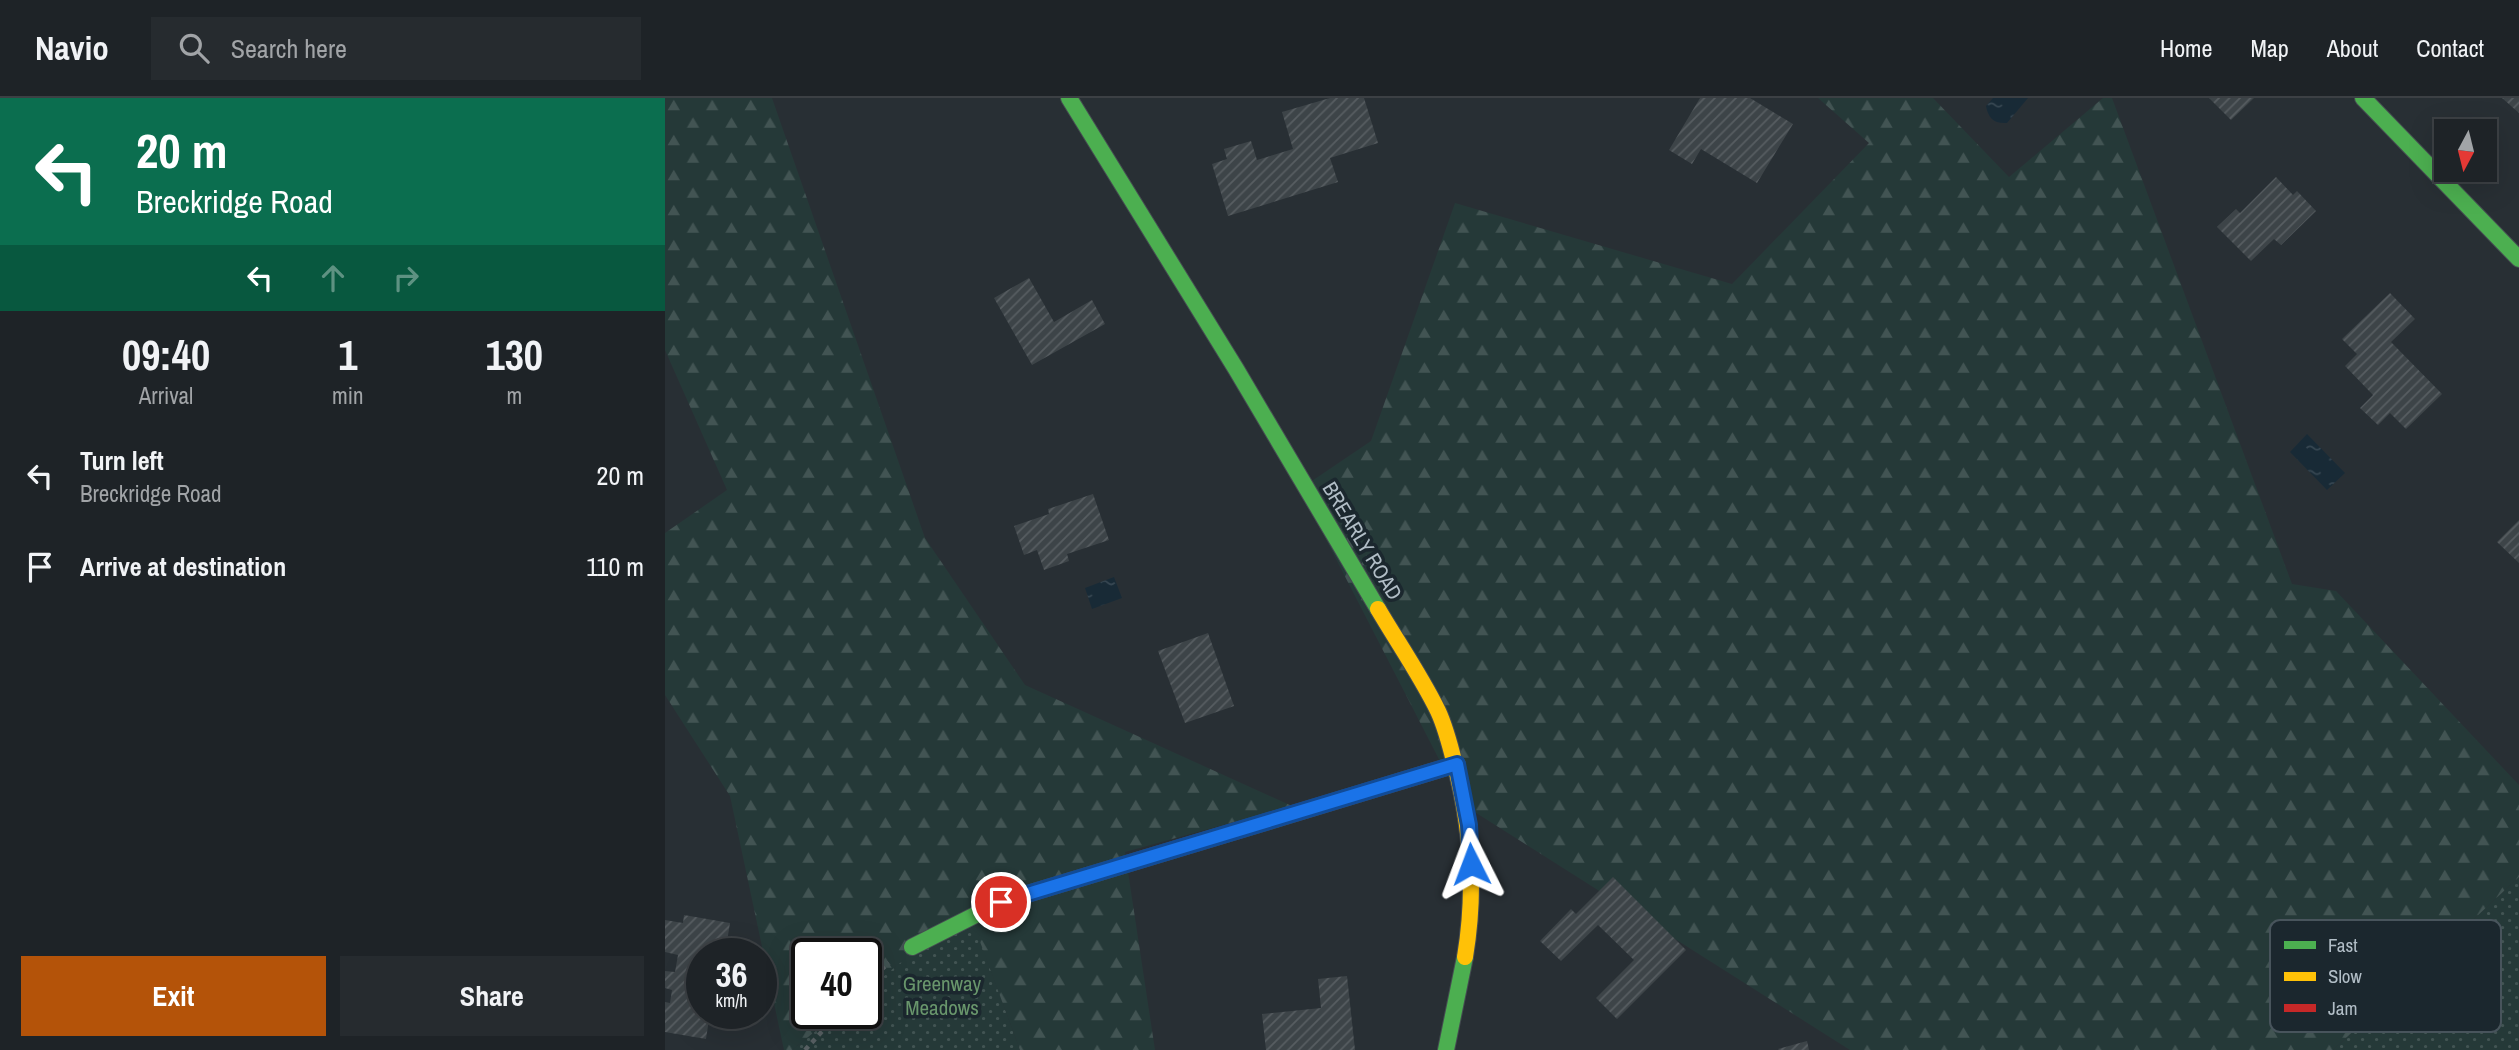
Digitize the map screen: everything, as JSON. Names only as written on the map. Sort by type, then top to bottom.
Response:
[{"type":"street","name":"BREARLY ROAD","points":[[1069,98],[1243,381],[1438,711],[1457,764],[1469,825],[1472,884],[1468,936],[1446,1050]]},
{"type":"street","points":[[2363,98],[2519,259]]},
{"type":"street","points":[[912,947],[1001,902],[1457,764]]},
{"type":"path","points":[[805,1050],[824,1029]]},
{"type":"green space","points":[[665,98],[772,98],[925,538],[1025,685],[1292,806],[1125,852],[1155,1050],[1020,1050],[968,909],[882,977],[882,938],[791,938],[791,1029],[818,1029],[792,1050],[784,1050],[777,1017],[777,938],[760,938],[730,796],[665,695],[665,533],[727,490],[665,350]]},
{"type":"green space","points":[[1818,98],[1933,98],[2009,177],[2103,98],[2112,98],[2292,584],[2336,591],[2519,785],[2519,877],[2473,920],[2270,920],[2270,1032],[2352,1032],[2333,1050],[1850,1050],[1462,804],[1300,489],[1371,441],[1455,203],[1732,284],[1869,143]]},
{"type":"green space","points":[[2519,877],[2519,1050],[2333,1050],[2352,1032],[2501,1032],[2501,920],[2473,920]]},
{"type":"green space","name":"Greenway Meadows","points":[[968,908],[1020,1050],[792,1050],[818,1029],[882,1029],[882,977]]},
{"type":"water","points":[[1993,98],[2028,98],[2007,123],[2002,123],[1995,121],[1988,114],[1986,106]]},
{"type":"water","points":[[2307,434],[2345,473],[2327,490],[2290,452]]},
{"type":"water","points":[[1114,577],[1122,598],[1092,609],[1085,588]]},
{"type":"building","points":[[1330,98],[1364,98],[1378,143],[1330,158],[1338,182],[1228,216],[1212,164],[1227,159],[1224,149],[1251,141],[1257,160],[1293,149],[1282,112]]},
{"type":"building","points":[[1700,98],[1750,98],[1793,124],[1757,183],[1701,149],[1692,164],[1669,150]]},
{"type":"building","points":[[2209,98],[2254,98],[2231,120]]},
{"type":"building","points":[[2502,98],[2519,98],[2519,113]]},
{"type":"building","points":[[2276,177],[2293,195],[2297,191],[2316,211],[2281,245],[2274,239],[2251,261],[2217,227],[2236,209],[2240,213]]},
{"type":"building","points":[[1029,278],[1054,322],[1092,300],[1105,324],[1032,365],[994,298]]},
{"type":"building","points":[[2390,293],[2415,319],[2391,342],[2442,394],[2406,429],[2390,413],[2378,425],[2360,408],[2373,395],[2345,366],[2357,354],[2342,339]]},
{"type":"building","points":[[1093,494],[1109,540],[1067,554],[1069,561],[1044,570],[1037,550],[1024,555],[1014,526],[1049,514],[1048,509]]},
{"type":"building","points":[[2519,520],[2519,563],[2497,542]]},
{"type":"building","points":[[1208,633],[1234,706],[1185,723],[1158,651]]},
{"type":"building","points":[[1613,877],[1686,950],[1617,1019],[1596,998],[1634,960],[1598,925],[1561,961],[1540,941],[1571,909],[1576,914]]},
{"type":"building","points":[[684,915],[730,923],[728,938],[686,938],[686,1029],[708,1029],[706,1039],[665,1032],[665,1002],[670,1003],[672,990],[665,988],[665,971],[675,972],[678,955],[665,952],[665,920],[683,923]]},
{"type":"building","points":[[1347,976],[1355,1050],[1266,1050],[1262,1014],[1321,1008],[1318,979]]},
{"type":"building","points":[[1807,1041],[1809,1050],[1778,1049]]},
{"type":"traffic: fast","points":[[1069,98],[1236,369],[1378,609]]},
{"type":"traffic: fast","points":[[2363,98],[2519,259]]},
{"type":"traffic: fast","points":[[912,947],[1001,902],[1276,819]]},
{"type":"traffic: fast","points":[[1446,1050],[1465,957]]},
{"type":"traffic: slow","points":[[1378,609],[1438,711],[1454,761],[1465,810],[1470,859],[1470,908],[1465,957]]},
{"type":"traffic: jam","points":[[1276,819],[1457,764]]},
{"type":"route","points":[[1001,902],[1457,764],[1469,825],[1471,864]]}]
